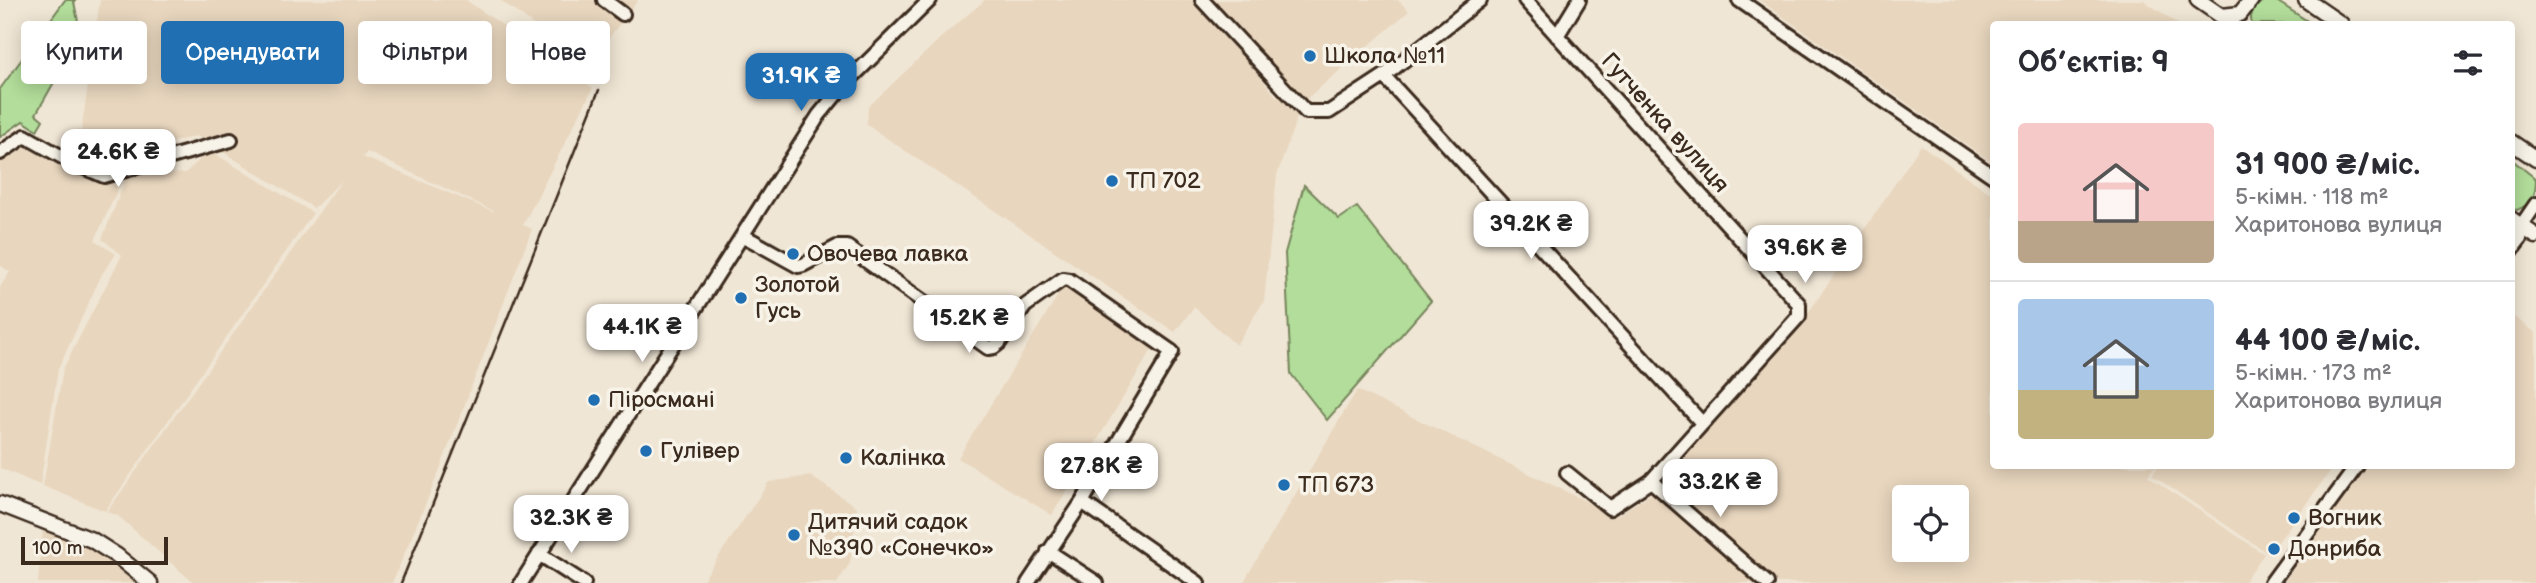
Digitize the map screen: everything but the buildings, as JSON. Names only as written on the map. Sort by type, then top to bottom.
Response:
[{"type":"main road","points":[[2200,1],[2227,20],[2241,14],[2250,0]]},
{"type":"main road","points":[[2306,0],[2337,21]]},
{"type":"main road","points":[[2515,145],[2536,159]]},
{"type":"main road","points":[[2516,222],[2536,236]]},
{"type":"main road","points":[[0,505],[93,540],[150,583]]},
{"type":"street","points":[[604,0],[623,15]]},
{"type":"street","points":[[521,583],[819,116],[843,86],[930,0]]},
{"type":"street","points":[[1202,0],[1306,112],[1329,112],[1384,76],[1480,0]]},
{"type":"street","name":"Гутченка вулиця","points":[[1525,0],[1800,304],[1799,316],[1651,481],[1610,508],[1567,473]]},
{"type":"street","points":[[1557,36],[1579,0]]},
{"type":"street","points":[[1739,0],[1990,174]]},
{"type":"street","points":[[1384,76],[1702,423]]},
{"type":"street","points":[[0,153],[25,136],[71,162],[104,176],[231,140]]},
{"type":"street","points":[[2515,246],[2520,239],[2516,222],[2536,204]]},
{"type":"street","points":[[744,236],[798,266],[837,247],[847,247],[988,348],[994,348],[999,343],[1025,306],[1063,279],[1069,280],[1172,352],[1082,502],[1028,583]]},
{"type":"street","points":[[2271,583],[2355,469]]},
{"type":"street","points":[[1651,481],[1767,583]]},
{"type":"street","points":[[1082,502],[1198,583]]},
{"type":"street","points":[[1048,551],[1097,583]]},
{"type":"street","points":[[539,554],[584,583]]},
{"type":"shaded area","points":[[100,0],[466,0],[506,28],[506,84],[587,84],[593,88],[523,225],[532,229],[438,474],[392,583],[194,583],[117,515],[107,512],[342,180],[314,208],[197,136],[97,160],[78,155],[88,84],[147,84],[147,21],[97,21]],"holes":[[[367,152],[494,212],[363,157]]]},
{"type":"shaded area","points":[[500,0],[638,0],[610,36],[610,21],[528,21]]},
{"type":"shaded area","points":[[985,0],[1194,0],[1226,33],[1277,98],[1282,94],[1298,114],[1277,175],[1264,301],[1236,345],[1194,307],[1175,332],[867,125],[868,107]]},
{"type":"shaded area","name":"Школа №11","points":[[1212,0],[1398,0],[1409,11],[1304,101]]},
{"type":"shaded area","points":[[1759,0],[2143,0],[2174,21],[1990,21],[1990,161]]},
{"type":"shaded area","points":[[1921,145],[1990,193],[1990,469],[2153,469],[2148,476],[2264,554],[2243,583],[1777,583],[1662,482],[1811,309]]},
{"type":"shaded area","points":[[26,147],[68,171],[119,186],[95,240],[116,254],[102,274],[58,369],[40,485],[0,468],[0,287],[10,272],[0,265],[0,162]]},
{"type":"shaded area","points":[[210,151],[313,213],[105,511],[43,486],[63,369],[122,255],[102,239],[127,176],[185,173]]},
{"type":"shaded area","points":[[1068,279],[1159,338],[1052,515],[958,458]]},
{"type":"shaded area","points":[[2515,318],[2536,333],[2536,583],[2283,583],[2366,469],[2515,469]]},
{"type":"shaded area","points":[[1357,390],[1616,516],[1654,492],[1757,583],[1243,583]]},
{"type":"shaded area","points":[[2156,469],[2332,469],[2269,554],[2152,475]]},
{"type":"shaded area","name":"Дитячий садок №390 «Сонечко»","points":[[810,476],[857,507],[850,563],[837,583],[701,583],[769,482]]},
{"type":"shaded area","points":[[43,531],[109,556],[141,583],[38,583]]},
{"type":"green space","points":[[65,0],[76,0],[74,2],[78,21],[50,21]]},
{"type":"green space","points":[[2275,0],[2307,21],[2252,21],[2254,9],[2259,4]]},
{"type":"green space","points":[[21,60],[21,84],[53,84],[36,114],[43,120],[37,130],[23,121],[0,137],[0,89]]},
{"type":"green space","points":[[2515,162],[2536,179],[2532,198],[2517,210]]},
{"type":"green space","points":[[1304,185],[1339,219],[1357,207],[1431,301],[1327,420],[1291,374],[1285,253]]},
{"type":"railway","points":[[401,583],[599,90]]},
{"type":"place","name":"Школа №11","points":[[1310,56]]},
{"type":"place","name":"ТП 702","points":[[1112,181]]},
{"type":"place","name":"Овочева лавка","points":[[793,254]]},
{"type":"place","name":"Золотой Гусь","points":[[741,298]]},
{"type":"place","name":"Піросмані","points":[[594,400]]},
{"type":"place","name":"Гулівер","points":[[646,451]]},
{"type":"place","name":"Калінка","points":[[846,458]]},
{"type":"place","name":"ТП 673","points":[[1284,485]]},
{"type":"place","name":"Вогник","points":[[2294,518]]},
{"type":"place","name":"Дитячий садок №390 «Сонечко»","points":[[794,535]]},
{"type":"place","name":"Донриба","points":[[2274,549]]}]
